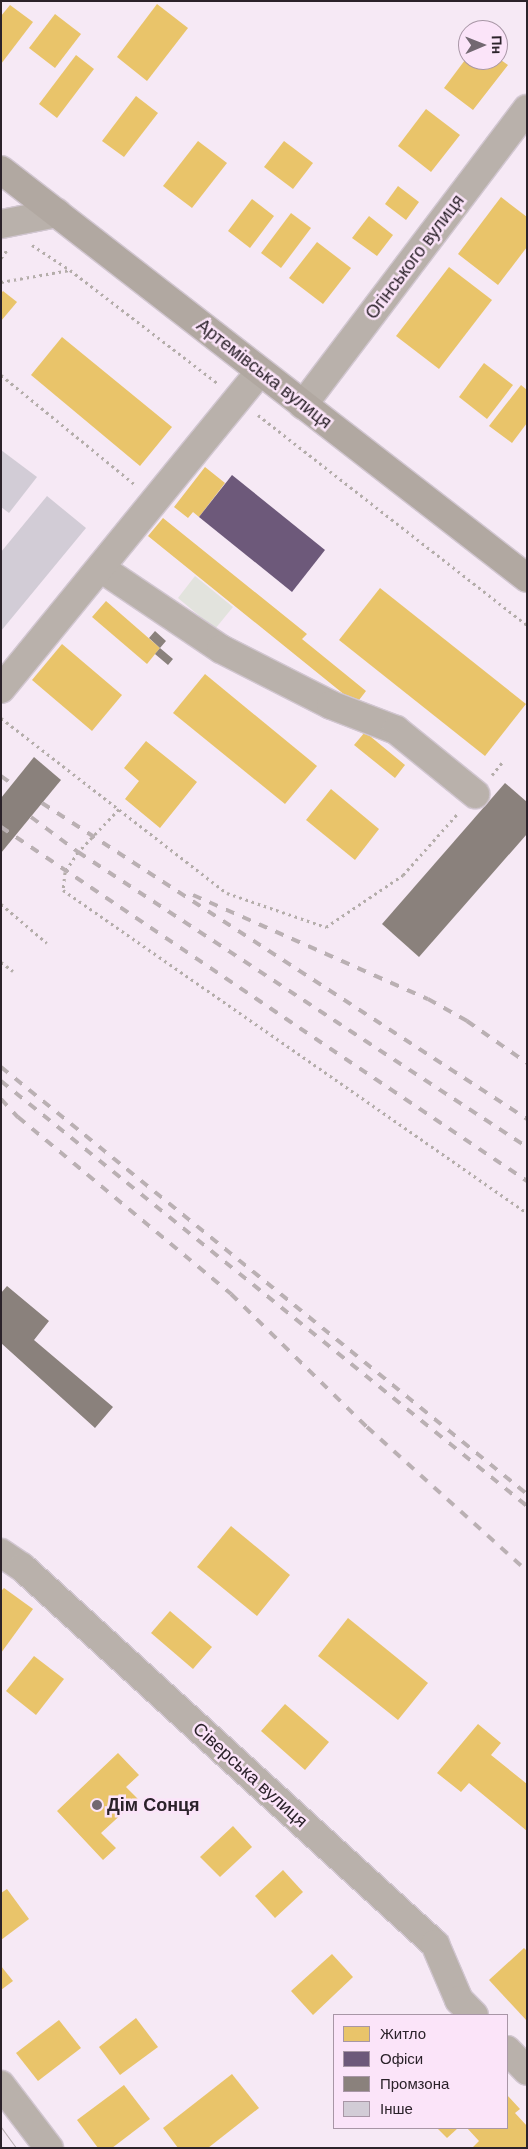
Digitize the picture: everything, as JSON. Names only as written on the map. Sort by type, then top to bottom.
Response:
[{"type":"main road","name":"Артемівська вулиця","points":[[1,170],[527,578]]},
{"type":"street","name":"Огінського вулиця","points":[[303,405],[527,110]]},
{"type":"street","points":[[2,224],[57,213]]},
{"type":"street","points":[[1,689],[102,569],[239,400],[260,370]]},
{"type":"street","points":[[102,569],[221,649],[331,705],[396,730],[475,794]]},
{"type":"street","name":"Сіверська вулиця","points":[[1,1553],[22,1567],[435,1944],[459,2000],[473,2014]]},
{"type":"street","points":[[508,2051],[527,2071]]},
{"type":"street","points":[[1,2085],[49,2148]]},
{"type":"path","points":[[2,224],[70,270],[527,625]]},
{"type":"path","points":[[1,282],[70,270]]},
{"type":"path","points":[[1,375],[156,502]]},
{"type":"path","points":[[1,718],[227,893],[326,927],[403,875],[504,760]]},
{"type":"path","points":[[119,810],[78,852],[65,872],[63,890],[527,1213]]},
{"type":"path","points":[[1,904],[48,943]]},
{"type":"path","points":[[1,962],[13,971]]},
{"type":"shaded area","points":[[195,576],[233,607],[215,629],[178,598]]},
{"type":"building: Житло","points":[[157,4],[188,28],[147,81],[117,57]]},
{"type":"building: Житло","points":[[10,5],[33,22],[1,64],[1,16]]},
{"type":"building: Житло","points":[[55,14],[81,34],[55,68],[29,48]]},
{"type":"building: Житло","points":[[76,55],[94,69],[57,118],[39,104]]},
{"type":"building: Житло","points":[[458,69],[504,70],[473,110],[444,88]]},
{"type":"building: Житло","points":[[136,96],[158,113],[124,157],[102,141]]},
{"type":"building: Житло","points":[[426,109],[460,135],[431,172],[398,146]]},
{"type":"building: Житло","points":[[198,141],[227,163],[192,208],[163,186]]},
{"type":"building: Житло","points":[[284,141],[313,163],[293,189],[264,167]]},
{"type":"building: Житло","points":[[398,186],[419,202],[406,220],[385,204]]},
{"type":"building: Житло","points":[[501,197],[527,217],[527,247],[498,285],[458,254]]},
{"type":"building: Житло","points":[[252,199],[274,216],[250,248],[228,231]]},
{"type":"building: Житло","points":[[291,213],[311,228],[281,268],[261,253]]},
{"type":"building: Житло","points":[[369,216],[393,235],[377,256],[352,238]]},
{"type":"building: Житло","points":[[317,242],[351,268],[323,304],[289,278]]},
{"type":"building: Житло","points":[[449,267],[492,300],[439,369],[396,336]]},
{"type":"building: Житло","points":[[3,291],[17,302],[1,321],[1,293]]},
{"type":"building: Житло","points":[[62,337],[172,427],[140,466],[31,375]]},
{"type":"building: Житло","points":[[484,363],[513,385],[487,419],[459,397]]},
{"type":"building: Житло","points":[[521,385],[527,390],[527,423],[512,443],[489,426]]},
{"type":"building: Житло","points":[[205,467],[225,483],[199,517],[193,512],[188,518],[174,507]]},
{"type":"building: Житло","points":[[163,518],[307,634],[302,639],[366,691],[356,704],[148,536]]},
{"type":"building: Житло","points":[[380,588],[526,704],[485,756],[339,640]]},
{"type":"building: Житло","points":[[106,601],[160,648],[147,664],[92,617]]},
{"type":"building: Житло","points":[[62,644],[122,695],[92,731],[32,680]]},
{"type":"building: Житло","points":[[205,674],[317,766],[285,804],[173,713]]},
{"type":"building: Житло","points":[[365,732],[405,765],[395,778],[354,745]]},
{"type":"building: Житло","points":[[146,741],[197,782],[160,828],[125,799],[139,781],[124,768]]},
{"type":"building: Житло","points":[[331,789],[379,829],[355,860],[306,820]]},
{"type":"building: Житло","points":[[231,1526],[290,1575],[257,1616],[197,1567]]},
{"type":"building: Житло","points":[[4,1588],[33,1609],[1,1653],[1,1591]]},
{"type":"building: Житло","points":[[170,1611],[212,1647],[193,1669],[151,1633]]},
{"type":"building: Житло","points":[[348,1618],[428,1683],[398,1720],[318,1656]]},
{"type":"building: Житло","points":[[34,1656],[64,1679],[36,1715],[6,1691]]},
{"type":"building: Житло","points":[[285,1704],[329,1742],[305,1770],[261,1731]]},
{"type":"building: Житло","points":[[478,1724],[501,1743],[491,1755],[527,1784],[527,1831],[469,1783],[461,1792],[437,1773]]},
{"type":"building: Житло","name":"Дім Сонця","points":[[118,1753],[139,1775],[126,1787],[138,1799],[101,1833],[116,1848],[103,1860],[57,1811]]},
{"type":"building: Житло","points":[[233,1826],[252,1847],[220,1877],[200,1857]]},
{"type":"building: Житло","points":[[283,1870],[303,1892],[275,1918],[255,1896]]},
{"type":"building: Житло","points":[[7,1889],[29,1919],[1,1940],[1,1893]]},
{"type":"building: Житло","points":[[524,1948],[527,1951],[527,2021],[489,1980]]},
{"type":"building: Житло","points":[[332,1954],[353,1977],[313,2015],[291,1991]]},
{"type":"building: Житло","points":[[1,1966],[13,1981],[1,1990]]},
{"type":"building: Житло","points":[[136,2018],[158,2047],[120,2075],[99,2047]]},
{"type":"building: Житло","points":[[59,2020],[81,2048],[38,2081],[16,2053]]},
{"type":"building: Житло","points":[[232,2074],[259,2108],[208,2148],[178,2148],[163,2128]]},
{"type":"building: Житло","points":[[124,2085],[150,2119],[112,2148],[98,2148],[77,2120]]},
{"type":"building: Житло","points":[[508,2096],[520,2109],[515,2113],[527,2126],[527,2148],[472,2148],[479,2141],[468,2129],[508,2129]]},
{"type":"building: Житло","points":[[438,2129],[457,2129],[447,2138]]},
{"type":"building: Офіси","points":[[232,475],[325,550],[292,592],[199,517]]},
{"type":"building: Промзона","points":[[155,631],[166,641],[160,648],[149,638]]},
{"type":"building: Промзона","points":[[160,648],[173,659],[168,665],[155,654]]},
{"type":"building: Промзона","points":[[34,757],[61,780],[1,853],[1,798]]},
{"type":"building: Промзона","points":[[505,783],[527,802],[527,834],[419,957],[382,924]]},
{"type":"building: Промзона","points":[[7,1286],[49,1321],[34,1340],[113,1407],[95,1428],[1,1343],[1,1293]]},
{"type":"building: Інше","points":[[1,450],[37,477],[9,513],[1,507]]},
{"type":"building: Інше","points":[[47,496],[86,528],[1,631],[1,552]]},
{"type":"tram line","points":[[1,2127],[16,2148]]},
{"type":"railway","points":[[1,776],[12,784]]},
{"type":"railway","points":[[42,803],[527,1119]]},
{"type":"railway","points":[[31,817],[78,852],[527,1147]]},
{"type":"railway","points":[[1,827],[527,1181]]},
{"type":"railway","points":[[193,895],[428,999],[467,1021],[527,1063]]},
{"type":"railway","points":[[1,1067],[527,1494]]},
{"type":"railway","points":[[1,1081],[527,1506]]},
{"type":"railway","points":[[1,1099],[18,1117],[231,1294],[367,1427],[527,1571]]},
{"type":"place","name":"Дім Сонця","points":[[97,1805]]}]
